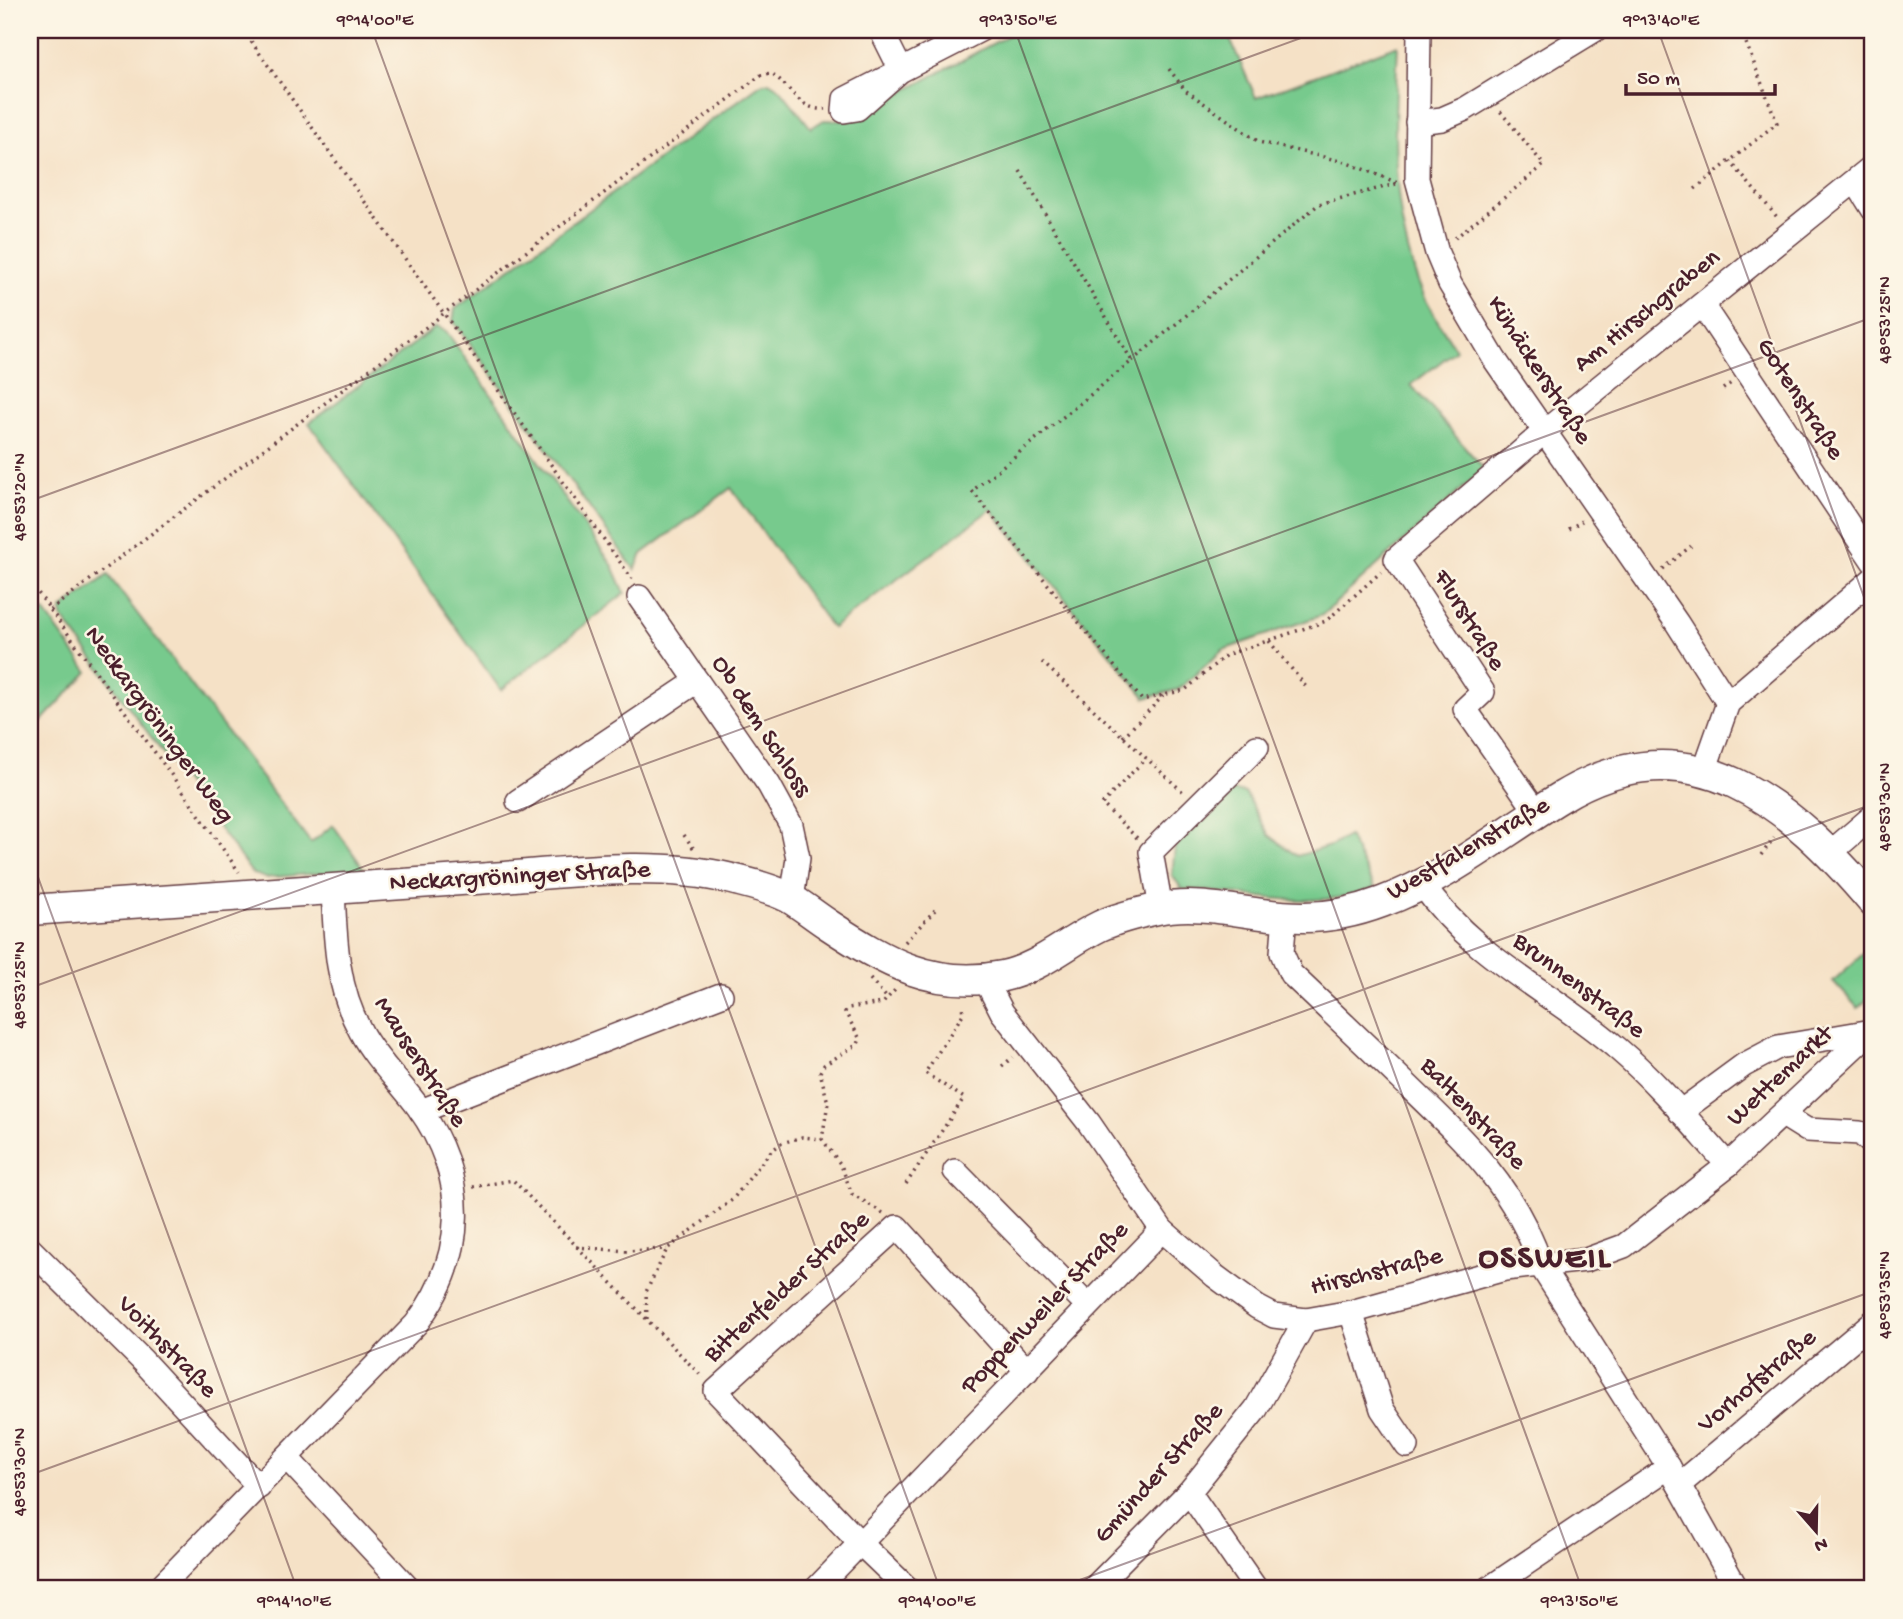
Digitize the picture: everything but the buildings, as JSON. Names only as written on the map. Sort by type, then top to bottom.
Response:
[{"type":"main road","name":"Westfalenstraße","points":[[973,980],[1011,974],[1042,961],[1100,926],[1161,908],[1194,906],[1285,915],[1338,914],[1381,902],[1422,884],[1585,783],[1635,766],[1680,765],[1737,784],[1791,817],[1830,853],[1873,902]]},
{"type":"main road","name":"Neckargröninger Straße","points":[[30,910],[597,871],[711,874],[768,888],[792,900],[830,926],[934,979],[973,980]]},
{"type":"street","points":[[881,30],[901,70]]},
{"type":"street","points":[[850,97],[980,30]]},
{"type":"street","name":"Kühäckerstraße","points":[[1419,30],[1417,122],[1408,181],[1437,253],[1465,312],[1728,703]]},
{"type":"street","points":[[1417,122],[1442,119],[1488,96],[1595,30]]},
{"type":"street","name":"Am Hirschgraben","points":[[1396,559],[1544,432],[1873,166]]},
{"type":"street","points":[[1856,182],[1873,209]]},
{"type":"street","name":"Gotenstraße","points":[[1702,305],[1873,561]]},
{"type":"street","name":"Flurstraße","points":[[1396,559],[1483,692],[1465,709],[1538,813]]},
{"type":"street","points":[[1704,771],[1728,703],[1873,579]]},
{"type":"street","name":"Ob dem Schloss","points":[[639,597],[769,786],[791,825],[798,858],[792,900]]},
{"type":"street","points":[[518,802],[697,681]]},
{"type":"street","points":[[1161,908],[1151,852],[1257,747]]},
{"type":"street","points":[[1830,853],[1873,816]]},
{"type":"street","name":"Brunnenstraße","points":[[1422,884],[1445,914],[1478,946],[1516,977],[1618,1049],[1728,1165]]},
{"type":"street","name":"Mauserstraße","points":[[158,1589],[369,1374],[436,1297],[450,1261],[456,1214],[454,1190],[436,1136],[421,1111],[361,1034],[344,996],[336,948],[333,888]]},
{"type":"street","name":"Baltenstraße","points":[[1285,915],[1282,953],[1291,974],[1471,1146],[1508,1193],[1529,1233],[1541,1266],[1674,1476],[1737,1589]]},
{"type":"street","name":"Poppenweiler Straße","points":[[817,1589],[859,1542],[1162,1230],[1089,1123],[1002,1012],[973,980]]},
{"type":"street","points":[[421,1111],[721,995]]},
{"type":"street","name":"Wettemarkt","points":[[1680,1112],[1744,1065],[1778,1047],[1873,1030]]},
{"type":"street","name":"Wettemarkt","points":[[1728,1165],[1873,1030]]},
{"type":"street","points":[[1783,1115],[1807,1130],[1860,1133],[1873,1144]]},
{"type":"street","name":"Hirschstraße","points":[[1162,1230],[1215,1276],[1257,1307],[1274,1316],[1306,1320],[1351,1312],[1477,1275],[1586,1260],[1624,1246],[1728,1165]]},
{"type":"street","points":[[955,1171],[1087,1305]]},
{"type":"street","points":[[897,1227],[1027,1371]]},
{"type":"street","name":"Bittenfelder Straße","points":[[716,1391],[897,1227]]},
{"type":"street","name":"Voithstraße","points":[[30,1249],[143,1361],[259,1488]]},
{"type":"street","points":[[1351,1312],[1382,1409],[1407,1446]]},
{"type":"street","name":"Gmünder Straße","points":[[1093,1589],[1189,1492],[1256,1409],[1306,1320]]},
{"type":"street","name":"Vorhofstraße","points":[[1488,1589],[1674,1476],[1873,1322]]},
{"type":"street","points":[[716,1391],[859,1542],[908,1589]]},
{"type":"street","points":[[287,1458],[409,1589]]},
{"type":"street","points":[[1189,1492],[1256,1589]]},
{"type":"path","points":[[30,43],[48,30]]},
{"type":"path","points":[[243,30],[622,560],[639,597]]},
{"type":"path","points":[[1695,189],[1777,123],[1741,30]]},
{"type":"path","points":[[1169,69],[1185,90],[1259,142],[1345,162],[1408,181]]},
{"type":"path","points":[[50,610],[761,75],[771,73],[799,100],[817,109],[850,97]]},
{"type":"path","points":[[1437,253],[1544,165],[1488,96]]},
{"type":"path","points":[[1729,160],[1791,234]]},
{"type":"path","points":[[1020,171],[1132,361]]},
{"type":"path","points":[[1396,559],[1326,621],[1226,655],[1185,690],[1142,700],[972,491],[1319,204],[1408,181]]},
{"type":"path","points":[[1648,581],[1691,546]]},
{"type":"path","name":"Neckargröninger Weg","points":[[30,582],[170,772],[254,894]]},
{"type":"path","points":[[1269,641],[1307,688]]},
{"type":"path","points":[[1042,662],[1198,806]]},
{"type":"path","points":[[1123,737],[1165,695]]},
{"type":"path","points":[[1146,758],[1102,804],[1151,852]]},
{"type":"path","points":[[889,958],[935,911]]},
{"type":"path","points":[[906,1184],[964,1098],[925,1073],[963,1014],[973,980]]},
{"type":"path","points":[[887,998],[883,1003],[848,1008],[845,1012],[860,1039],[855,1048],[824,1065],[820,1072],[828,1103],[822,1139],[841,1165],[852,1194],[872,1205],[897,1227]]},
{"type":"path","points":[[647,1319],[646,1293],[667,1248],[732,1200],[771,1151],[782,1143],[802,1137],[822,1139]]},
{"type":"path","points":[[454,1190],[513,1180],[716,1391]]},
{"type":"path","points":[[576,1247],[626,1251],[667,1248]]},
{"type":"green space","points":[[1018,30],[1226,30],[1256,98],[1398,45],[1395,140],[1404,234],[1423,294],[1456,350],[1411,385],[1484,469],[1322,615],[1223,650],[1179,689],[1146,698],[991,509],[832,628],[731,488],[642,554],[635,570],[453,321],[455,309],[761,84],[769,82],[780,89],[811,128],[824,120],[849,121]]},
{"type":"green space","points":[[436,327],[446,331],[613,566],[625,593],[501,690],[309,423]]},
{"type":"green space","points":[[108,575],[311,843],[333,825],[364,869],[265,878],[252,873],[62,617],[62,609]]},
{"type":"green space","points":[[44,611],[88,672],[30,733],[30,622]]},
{"type":"green space","points":[[1233,791],[1245,793],[1269,835],[1297,856],[1333,845],[1348,836],[1375,888],[1327,899],[1303,900],[1182,889],[1172,875],[1175,846]]},
{"type":"green space","points":[[1872,946],[1873,994],[1858,1008],[1833,981]]},
{"type":"district","name":"OSSWEIL","points":[[1545,1260]]}]
